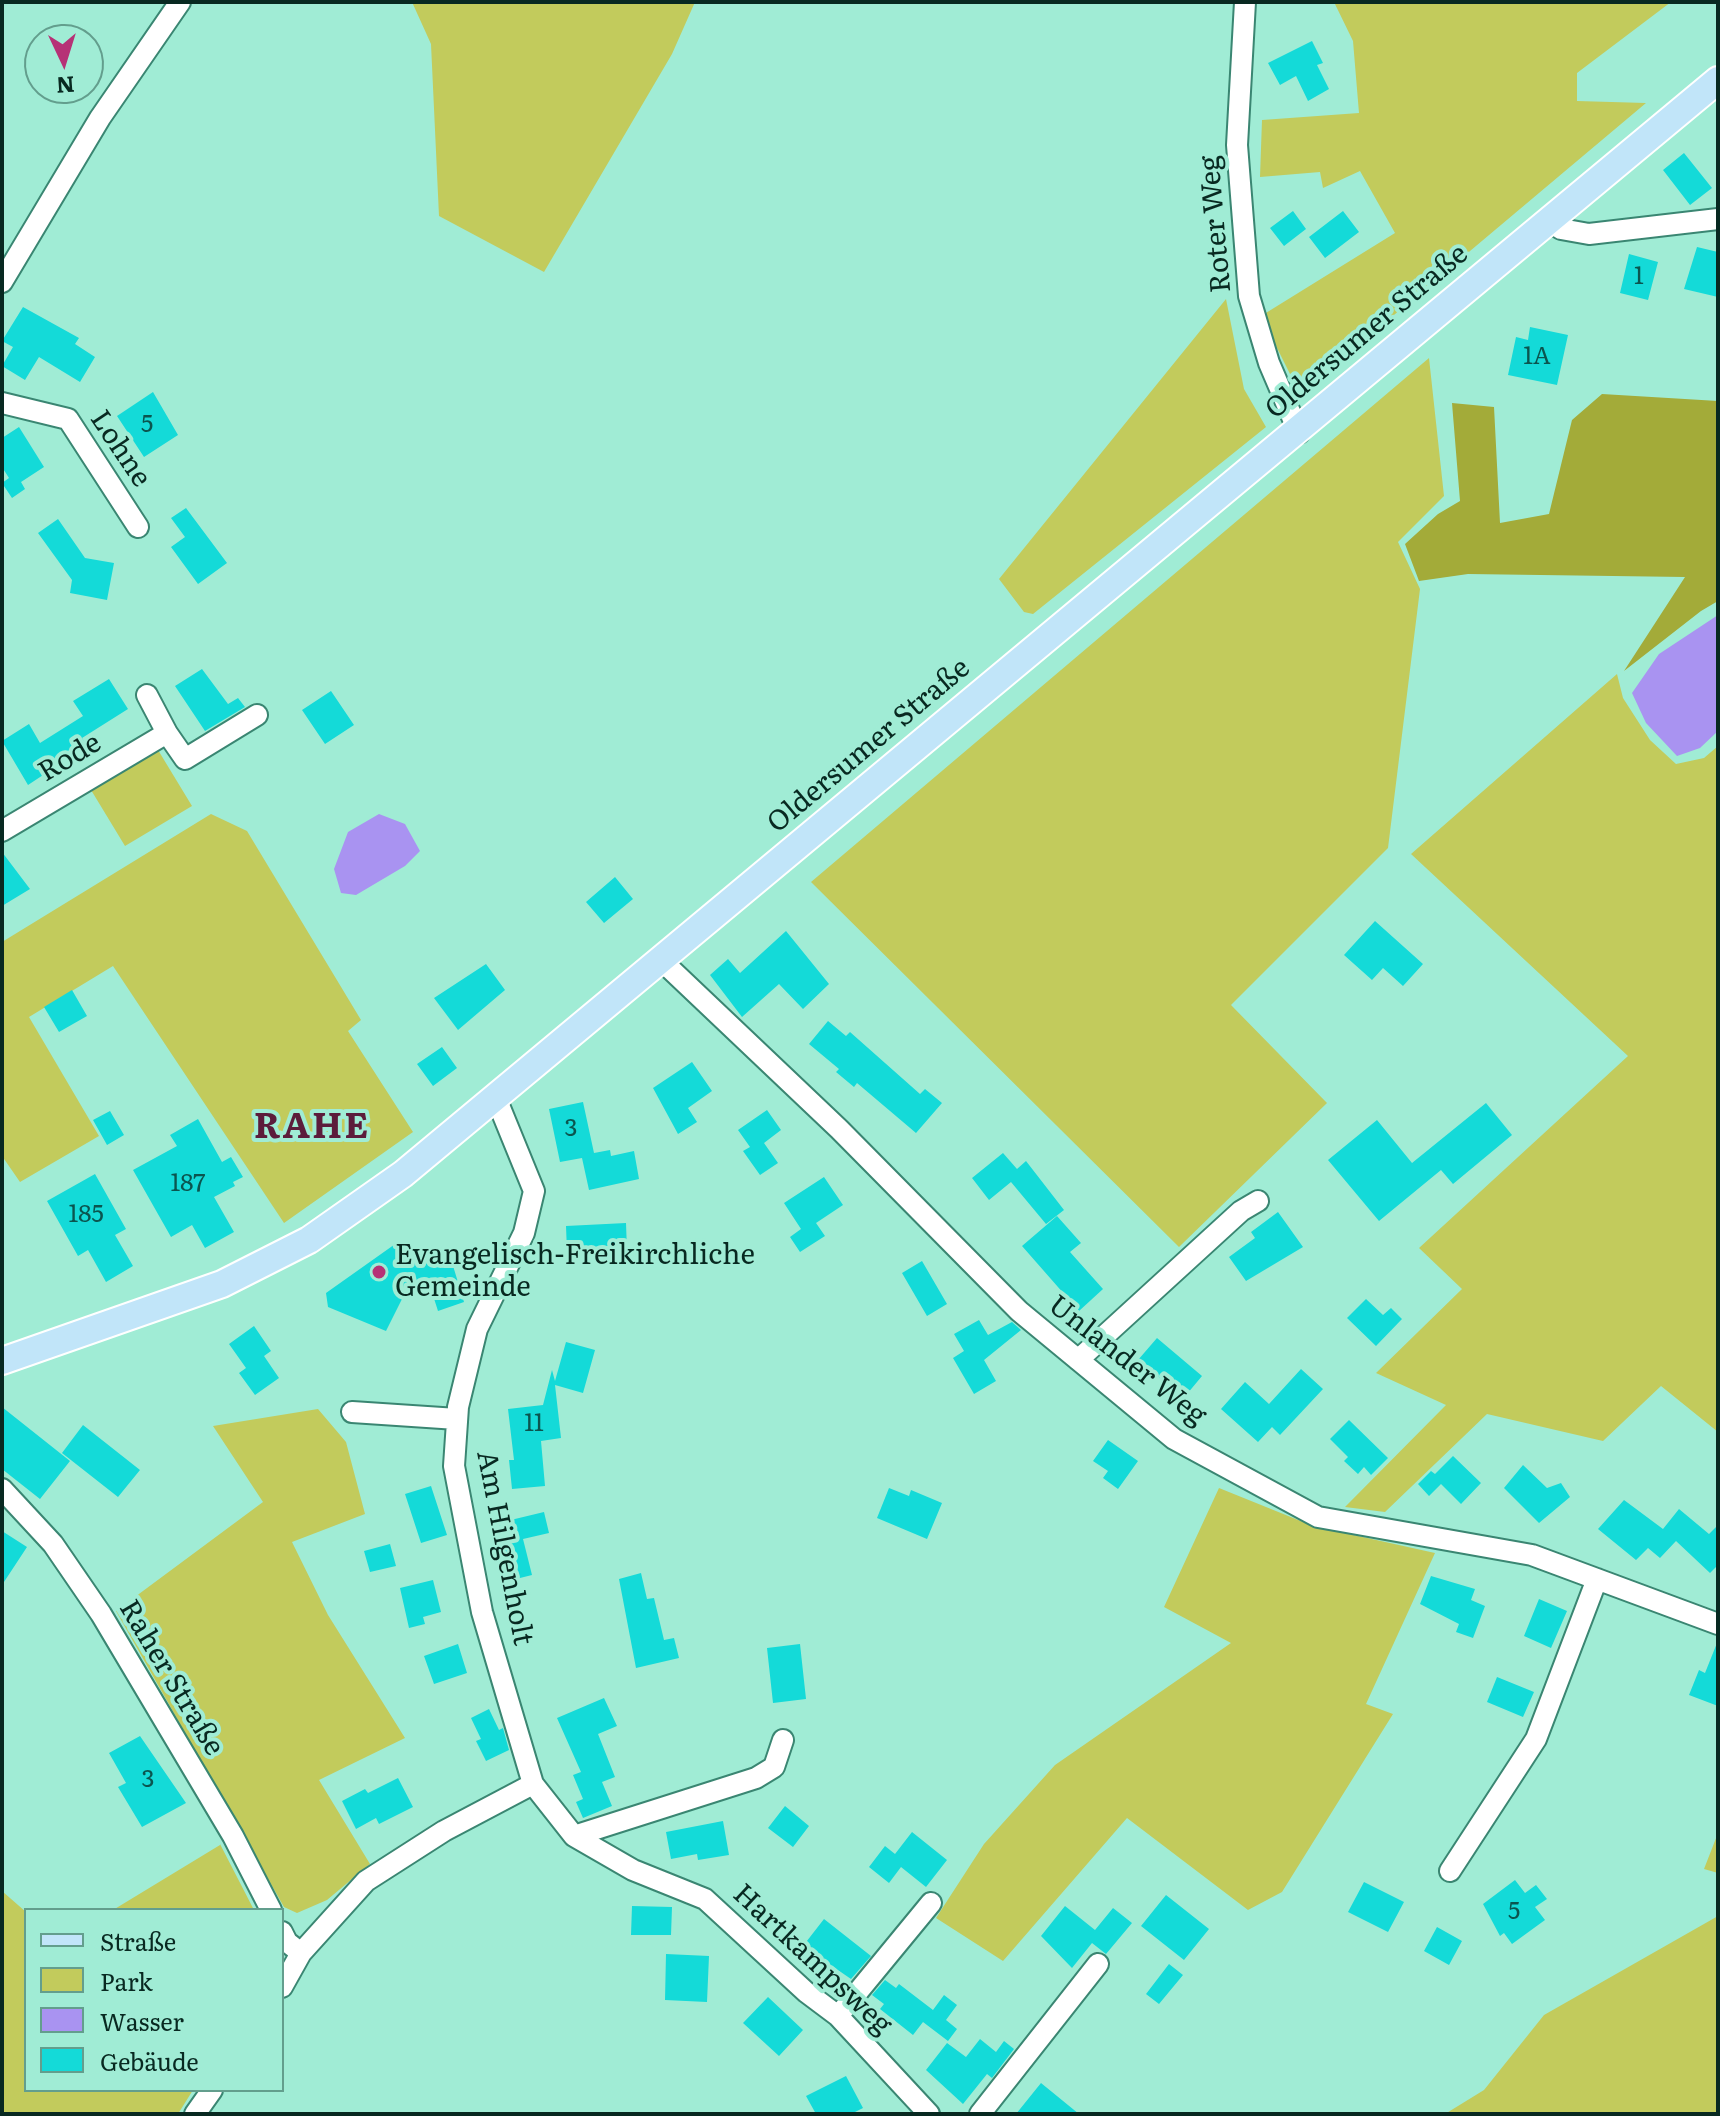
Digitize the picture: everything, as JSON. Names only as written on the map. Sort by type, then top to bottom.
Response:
[{"type":"main road","name":"Oldersumer Straße","points":[[2,1361],[222,1284],[309,1240],[403,1174],[1299,433],[1445,305],[1550,222],[1718,80]]},
{"type":"street","points":[[2,282],[100,118],[180,2]]},
{"type":"street","name":"Roter Weg","points":[[1245,2],[1237,145],[1249,296],[1269,363],[1299,433]]},
{"type":"street","points":[[1550,222],[1561,229],[1589,234],[1718,219]]},
{"type":"street","name":"Lohne","points":[[2,403],[68,419],[138,527]]},
{"type":"street","points":[[147,695],[185,759],[257,715]]},
{"type":"street","name":"Rode","points":[[2,831],[167,733]]},
{"type":"street","name":"Unlander Weg","points":[[662,961],[839,1129],[1019,1311],[1174,1439],[1318,1517],[1532,1555],[1718,1624]]},
{"type":"street","name":"Am Hilgenholt","points":[[496,1098],[534,1191],[524,1233],[477,1329],[457,1419],[454,1466],[482,1612],[533,1784]]},
{"type":"street","points":[[1078,1360],[1241,1211],[1258,1201]]},
{"type":"street","points":[[352,1412],[457,1419]]},
{"type":"street","name":"Raher Straße","points":[[2,1489],[53,1544],[101,1614],[233,1836],[270,1908]]},
{"type":"street","points":[[1450,1871],[1536,1739],[1597,1579]]},
{"type":"street","points":[[574,1836],[756,1778],[774,1767],[783,1740]]},
{"type":"street","points":[[284,1983],[301,1953],[366,1881],[444,1831],[533,1784]]},
{"type":"street","name":"Hartkampsweg","points":[[533,1784],[574,1836],[633,1870],[705,1899],[806,1992],[838,2016],[929,2114]]},
{"type":"street","points":[[838,2016],[931,1903]]},
{"type":"street","points":[[284,1936],[301,1953]]},
{"type":"street","points":[[980,2114],[1098,1964]]},
{"type":"street","points":[[195,2114],[211,2092]]},
{"type":"green space","points":[[412,2],[695,2],[672,54],[544,272],[439,216],[431,44]]},
{"type":"green space","points":[[1334,2],[1671,2],[1577,73],[1577,101],[1646,103],[1300,394],[1261,316],[1395,233],[1360,171],[1323,188],[1320,172],[1260,177],[1262,120],[1359,113],[1353,41]]},
{"type":"green space","points":[[1226,299],[1244,389],[1266,427],[1033,614],[1024,612],[999,579]]},
{"type":"green space","points":[[1429,358],[1444,496],[1398,542],[1420,589],[1388,848],[1231,1005],[1327,1103],[1179,1247],[811,882]]},
{"type":"green space","points":[[1602,394],[1718,401],[1718,601],[1624,671],[1685,577],[1468,574],[1419,581],[1405,544],[1438,514],[1460,501],[1452,403],[1494,407],[1500,523],[1549,514],[1572,420]]},
{"type":"green space","points":[[1617,674],[1623,698],[1650,740],[1676,764],[1704,758],[1718,746],[1718,1432],[1661,1386],[1603,1441],[1487,1414],[1385,1512],[1345,1507],[1446,1405],[1376,1373],[1462,1289],[1419,1248],[1628,1056],[1411,854]]},
{"type":"green space","points":[[155,745],[192,806],[125,846],[88,785]]},
{"type":"green space","points":[[211,814],[247,831],[361,1020],[348,1031],[413,1132],[284,1223],[113,966],[29,1017],[99,1136],[20,1182],[2,1156],[2,942]]},
{"type":"green space","points":[[318,1409],[346,1442],[365,1514],[292,1542],[328,1615],[405,1738],[319,1780],[370,1864],[327,1900],[297,1913],[284,1907],[116,1611],[263,1502],[213,1426]]},
{"type":"green space","points":[[1219,1488],[1313,1526],[1435,1553],[1366,1704],[1393,1714],[1282,1892],[1248,1910],[1127,1818],[1003,1961],[936,1918],[984,1844],[1055,1765],[1231,1643],[1164,1607]]},
{"type":"green space","points":[[1718,1833],[1718,1873],[1704,1869]]},
{"type":"green space","points":[[220,1845],[253,1908],[116,1908]]},
{"type":"green space","points":[[2,1891],[24,1910],[24,2092],[192,2092],[178,2114],[2,2114]]},
{"type":"green space","points":[[1718,1916],[1718,2114],[1445,2114],[1484,2090],[1544,2015]]},
{"type":"water","points":[[1718,615],[1718,731],[1700,748],[1677,756],[1646,723],[1632,693],[1659,654]]},
{"type":"water","points":[[379,814],[405,824],[420,851],[405,866],[356,895],[341,893],[334,869],[348,832]]},
{"type":"building","points":[[1312,41],[1323,63],[1317,65],[1329,89],[1308,101],[1296,76],[1280,85],[1268,63]]},
{"type":"building","points":[[1684,153],[1712,188],[1690,205],[1663,170]]},
{"type":"building","points":[[1293,211],[1306,229],[1284,246],[1270,228]]},
{"type":"building","points":[[1343,211],[1359,232],[1325,258],[1309,237]]},
{"type":"building","points":[[1697,247],[1718,252],[1718,297],[1684,289]]},
{"type":"building","points":[[1629,254],[1658,262],[1648,300],[1620,293]]},
{"type":"building","points":[[23,307],[79,338],[75,344],[95,357],[80,382],[39,357],[25,380],[2,366],[13,347],[2,341]]},
{"type":"building","points":[[1530,327],[1568,335],[1557,385],[1508,375],[1516,337],[1528,340]]},
{"type":"building","points":[[153,392],[178,435],[144,457],[117,416]]},
{"type":"building","points":[[19,427],[44,467],[21,482],[25,489],[12,498],[2,483],[9,478],[2,467],[2,438]]},
{"type":"building","points":[[186,508],[227,563],[198,584],[171,547],[185,537],[171,518]]},
{"type":"building","points":[[58,519],[85,558],[114,563],[107,600],[70,593],[72,580],[38,533]]},
{"type":"building","points":[[202,669],[228,704],[238,698],[245,707],[205,731],[175,686]]},
{"type":"building","points":[[109,679],[128,709],[82,738],[87,746],[28,785],[2,741],[29,724],[40,743],[83,716],[73,701]]},
{"type":"building","points":[[331,691],[354,725],[325,744],[302,710]]},
{"type":"building","points":[[2,852],[30,889],[2,906]]},
{"type":"building","points":[[615,877],[633,899],[604,923],[586,902]]},
{"type":"building","points":[[1375,921],[1423,964],[1403,986],[1383,968],[1372,980],[1344,955]]},
{"type":"building","points":[[786,931],[829,984],[803,1009],[779,984],[742,1017],[710,975],[728,959],[740,973]]},
{"type":"building","points":[[486,964],[505,990],[458,1030],[434,998]]},
{"type":"building","points":[[72,990],[87,1016],[59,1032],[44,1007]]},
{"type":"building","points":[[828,1021],[846,1036],[850,1032],[920,1094],[925,1089],[942,1103],[916,1133],[857,1083],[854,1087],[836,1072],[839,1069],[809,1044]]},
{"type":"building","points":[[442,1047],[457,1068],[433,1086],[417,1064]]},
{"type":"building","points":[[692,1062],[712,1091],[688,1108],[697,1122],[678,1134],[653,1088]]},
{"type":"building","points":[[583,1102],[594,1153],[610,1150],[611,1156],[634,1151],[639,1179],[589,1190],[582,1158],[560,1162],[549,1109]]},
{"type":"building","points":[[1486,1103],[1512,1135],[1453,1184],[1441,1170],[1379,1221],[1328,1160],[1377,1120],[1412,1163]]},
{"type":"building","points":[[767,1110],[781,1130],[764,1143],[778,1163],[760,1175],[743,1151],[750,1147],[738,1130]]},
{"type":"building","points":[[110,1111],[124,1135],[107,1145],[93,1120]]},
{"type":"building","points":[[198,1119],[222,1162],[231,1157],[243,1177],[233,1182],[235,1186],[214,1197],[234,1232],[205,1248],[192,1225],[171,1237],[133,1170],[177,1146],[170,1135]]},
{"type":"building","points":[[1003,1153],[1017,1169],[1026,1161],[1064,1210],[1046,1224],[1011,1182],[989,1200],[972,1178]]},
{"type":"building","points":[[95,1174],[126,1229],[115,1235],[133,1266],[106,1282],[88,1250],[78,1256],[47,1201]]},
{"type":"building","points":[[824,1177],[843,1205],[816,1223],[825,1236],[800,1252],[790,1237],[801,1229],[784,1203]]},
{"type":"building","points":[[1278,1212],[1303,1247],[1246,1281],[1229,1257],[1255,1238],[1251,1232]]},
{"type":"building","points":[[1057,1216],[1081,1243],[1070,1252],[1103,1289],[1079,1311],[1022,1246]]},
{"type":"building","points":[[626,1223],[627,1251],[582,1255],[582,1251],[567,1252],[566,1226]]},
{"type":"building","points":[[398,1242],[426,1254],[447,1246],[464,1302],[438,1311],[430,1286],[405,1293],[386,1331],[328,1307],[326,1293]]},
{"type":"building","points":[[922,1261],[947,1304],[927,1316],[902,1273]]},
{"type":"building","points":[[1366,1299],[1383,1315],[1391,1308],[1402,1319],[1376,1346],[1347,1318]]},
{"type":"building","points":[[979,1320],[988,1335],[1012,1322],[1021,1330],[984,1360],[996,1381],[974,1394],[953,1358],[964,1351],[954,1334]]},
{"type":"building","points":[[254,1326],[271,1351],[264,1356],[279,1378],[255,1395],[239,1373],[246,1368],[229,1344]]},
{"type":"building","points":[[1157,1338],[1202,1376],[1187,1394],[1171,1381],[1168,1385],[1138,1360]]},
{"type":"building","points":[[566,1342],[595,1350],[583,1393],[555,1385],[561,1438],[541,1441],[545,1486],[512,1489],[509,1460],[514,1460],[508,1409],[543,1405],[552,1370],[555,1381]]},
{"type":"building","points":[[1301,1369],[1323,1389],[1280,1435],[1272,1427],[1258,1442],[1221,1409],[1245,1382],[1269,1404]]},
{"type":"building","points":[[2,1407],[70,1461],[40,1499],[2,1469]]},
{"type":"building","points":[[1349,1420],[1388,1458],[1371,1475],[1364,1467],[1358,1474],[1344,1461],[1348,1457],[1330,1439]]},
{"type":"building","points":[[83,1425],[140,1470],[118,1497],[62,1453]]},
{"type":"building","points":[[1108,1440],[1138,1461],[1118,1489],[1103,1478],[1108,1471],[1093,1461]]},
{"type":"building","points":[[1453,1456],[1481,1483],[1461,1504],[1441,1484],[1429,1496],[1418,1484],[1431,1471],[1435,1474]]},
{"type":"building","points":[[1523,1465],[1547,1488],[1561,1483],[1570,1497],[1539,1523],[1504,1488]]},
{"type":"building","points":[[431,1486],[447,1535],[421,1543],[405,1494]]},
{"type":"building","points":[[889,1488],[909,1496],[911,1490],[942,1503],[927,1539],[877,1518]]},
{"type":"building","points":[[1624,1500],[1663,1529],[1679,1509],[1709,1534],[1718,1525],[1718,1565],[1710,1573],[1676,1541],[1660,1558],[1648,1548],[1636,1560],[1598,1529]]},
{"type":"building","points":[[544,1512],[549,1533],[523,1539],[532,1575],[512,1580],[505,1554],[497,1556],[490,1525]]},
{"type":"building","points":[[2,1531],[27,1547],[2,1585]]},
{"type":"building","points":[[390,1544],[396,1566],[370,1572],[364,1551]]},
{"type":"building","points":[[641,1573],[647,1599],[654,1598],[664,1640],[674,1638],[679,1658],[636,1668],[619,1579]]},
{"type":"building","points":[[1431,1576],[1475,1589],[1471,1600],[1485,1606],[1473,1638],[1456,1632],[1459,1624],[1420,1604]]},
{"type":"building","points":[[433,1580],[441,1612],[423,1617],[425,1624],[409,1628],[400,1588]]},
{"type":"building","points":[[1539,1599],[1567,1611],[1551,1648],[1524,1636]]},
{"type":"building","points":[[1717,1643],[1718,1706],[1689,1695],[1699,1670],[1705,1673]]},
{"type":"building","points":[[458,1644],[467,1673],[434,1684],[424,1656]]},
{"type":"building","points":[[800,1644],[806,1699],[773,1703],[767,1648]]},
{"type":"building","points":[[1497,1677],[1534,1692],[1523,1717],[1487,1702]]},
{"type":"building","points":[[604,1698],[617,1726],[598,1734],[615,1777],[602,1782],[612,1806],[583,1818],[576,1802],[583,1799],[573,1775],[581,1772],[557,1718]]},
{"type":"building","points":[[489,1709],[499,1730],[503,1728],[509,1750],[486,1761],[476,1741],[481,1739],[471,1718]]},
{"type":"building","points":[[140,1736],[186,1803],[142,1827],[118,1787],[126,1783],[109,1753]]},
{"type":"building","points":[[398,1778],[413,1807],[379,1824],[376,1818],[356,1829],[342,1801],[365,1789],[368,1793]]},
{"type":"building","points":[[785,1806],[809,1826],[793,1847],[768,1828]]},
{"type":"building","points":[[723,1821],[729,1855],[698,1860],[697,1854],[671,1859],[666,1832]]},
{"type":"building","points":[[912,1832],[947,1860],[926,1887],[901,1867],[889,1883],[869,1867],[885,1846],[895,1854]]},
{"type":"building","points":[[1515,1880],[1525,1893],[1536,1885],[1547,1899],[1535,1907],[1545,1920],[1512,1944],[1504,1933],[1500,1936],[1483,1904]]},
{"type":"building","points":[[1364,1882],[1404,1902],[1388,1932],[1348,1912]]},
{"type":"building","points":[[1166,1895],[1209,1929],[1184,1960],[1141,1926]]},
{"type":"building","points":[[632,1906],[672,1907],[671,1935],[631,1935]]},
{"type":"building","points":[[1065,1906],[1095,1930],[1113,1908],[1132,1923],[1106,1954],[1092,1943],[1072,1968],[1041,1936]]},
{"type":"building","points":[[824,1919],[871,1956],[851,1979],[803,1946]]},
{"type":"building","points":[[1437,1927],[1462,1941],[1449,1965],[1424,1951]]},
{"type":"building","points":[[666,1954],[709,1956],[707,2002],[665,2000]]},
{"type":"building","points":[[1169,1964],[1183,1975],[1159,2004],[1146,1994]]},
{"type":"building","points":[[885,1980],[896,1988],[899,1984],[933,2010],[944,1995],[957,2005],[946,2020],[957,2029],[948,2041],[923,2022],[913,2035],[880,2009],[884,2004],[872,1995]]},
{"type":"building","points":[[768,1997],[803,2030],[779,2056],[743,2023]]},
{"type":"building","points":[[980,2039],[996,2052],[1004,2041],[1014,2049],[992,2078],[987,2074],[963,2104],[926,2070],[947,2043],[966,2057]]},
{"type":"building","points":[[846,2076],[863,2108],[851,2114],[816,2114],[806,2096]]},
{"type":"building","points":[[1041,2083],[1079,2114],[1016,2114]]},
{"type":"place","name":"Evangelisch-Freikirchliche Gemeinde","points":[[379,1272]]},
{"type":"district","name":"RAHE","points":[[312,1127]]}]
